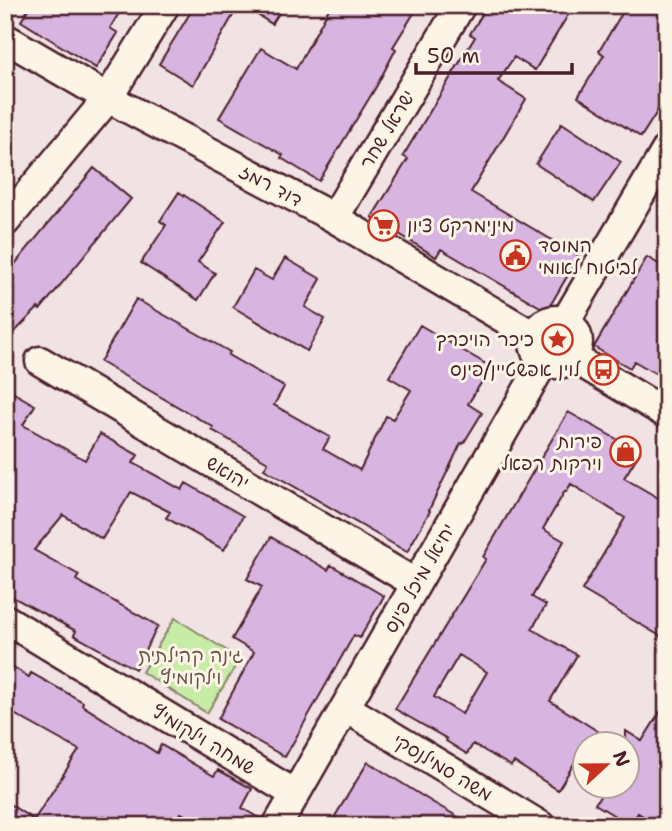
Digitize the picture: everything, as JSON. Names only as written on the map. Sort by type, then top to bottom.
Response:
[{"type":"street","points":[[5,222],[108,98],[165,5]]},
{"type":"street","name":"ישראל שחר","points":[[334,218],[461,5]]},
{"type":"street","name":"דוד רמז","points":[[5,38],[108,98],[334,218],[550,352],[667,414]]},
{"type":"street","points":[[550,352],[538,329],[550,321],[565,322],[667,149]]},
{"type":"street","name":"יחיאל מיכל פינס","points":[[277,826],[550,352]]},
{"type":"street","name":"יהואש","points":[[40,361],[415,583]]},
{"type":"street","name":"שמחה וילקומיץ","points":[[5,620],[295,794]]},
{"type":"street","name":"משה סמילנסקי","points":[[346,708],[541,826]]},
{"type":"green space","name":"גינה קהילתית וילקומיץ","points":[[175,618],[240,659],[207,713],[142,672]]},
{"type":"building","points":[[31,5],[124,5],[110,28],[118,33],[96,68],[21,21]]},
{"type":"building","points":[[195,5],[239,5],[193,85],[159,64]]},
{"type":"building","points":[[242,5],[284,5],[272,24]]},
{"type":"building","points":[[331,5],[419,5],[393,47],[396,49],[376,87],[319,181],[281,158],[283,155],[219,118],[261,48],[296,69]]},
{"type":"building","points":[[488,5],[574,5],[535,70],[514,57],[498,81],[526,99],[471,192],[579,256],[547,311],[441,249],[436,257],[372,217],[408,159],[403,156],[475,37],[470,34]]},
{"type":"building","points":[[627,5],[667,5],[667,96],[641,137],[578,97],[604,55],[599,51]]},
{"type":"building","points":[[562,123],[621,162],[594,202],[536,164]]},
{"type":"building","points":[[94,168],[131,199],[40,310],[38,308],[5,342],[5,276]]},
{"type":"building","points":[[179,192],[225,222],[198,262],[215,273],[198,300],[141,263],[166,225],[160,221]]},
{"type":"building","points":[[647,257],[667,269],[667,380],[634,361],[630,368],[594,347]]},
{"type":"building","points":[[285,258],[321,279],[305,307],[325,319],[307,351],[233,307],[254,270],[272,280]]},
{"type":"building","points":[[136,299],[230,352],[228,355],[284,387],[274,405],[330,437],[323,449],[360,470],[386,416],[393,419],[411,390],[389,377],[420,325],[491,367],[468,404],[482,413],[463,444],[461,443],[430,511],[407,552],[264,469],[268,462],[100,362]]},
{"type":"building","points":[[5,388],[35,405],[23,425],[85,460],[100,434],[138,455],[133,463],[182,490],[186,483],[243,516],[224,550],[166,518],[170,512],[131,492],[102,539],[63,515],[34,550],[79,575],[76,580],[158,626],[135,669],[74,635],[76,631],[5,593]]},
{"type":"building","points":[[568,412],[640,452],[624,478],[667,503],[667,640],[582,590],[625,518],[571,484],[543,529],[564,541],[532,597],[546,605],[532,629],[577,655],[550,701],[596,730],[570,730],[570,770],[558,790],[514,762],[511,766],[473,744],[467,754],[446,741],[447,739],[395,709],[486,559],[483,557]],"holes":[[[459,655],[487,672],[462,714],[434,697]]]},
{"type":"building","points":[[271,537],[328,570],[331,565],[384,596],[360,638],[354,635],[285,757],[218,719],[254,652],[232,639],[262,587],[247,579]]},
{"type":"building","points":[[5,662],[29,677],[31,673],[83,702],[82,705],[157,753],[161,745],[214,776],[218,770],[252,789],[242,808],[262,820],[260,826],[204,826],[181,813],[175,826],[5,826],[5,801],[34,820],[79,750],[5,709]]},
{"type":"building","points":[[667,701],[667,826],[658,826],[638,813],[630,825],[595,804],[598,800],[640,800],[640,740],[642,741]]},
{"type":"building","points":[[368,762],[432,802],[474,826],[329,826]]},
{"type":"place","name":"מינימרקט ציון","points":[[384,225]]},
{"type":"place","name":"המוסד לביטוח לאומי","points":[[515,256]]},
{"type":"place","name":"כיכר הויכרך","points":[[557,339]]},
{"type":"place","name":"לוין אפשטיין/פינס","points":[[603,369]]},
{"type":"place","name":"פירות וירקות רפאל","points":[[625,452]]}]
